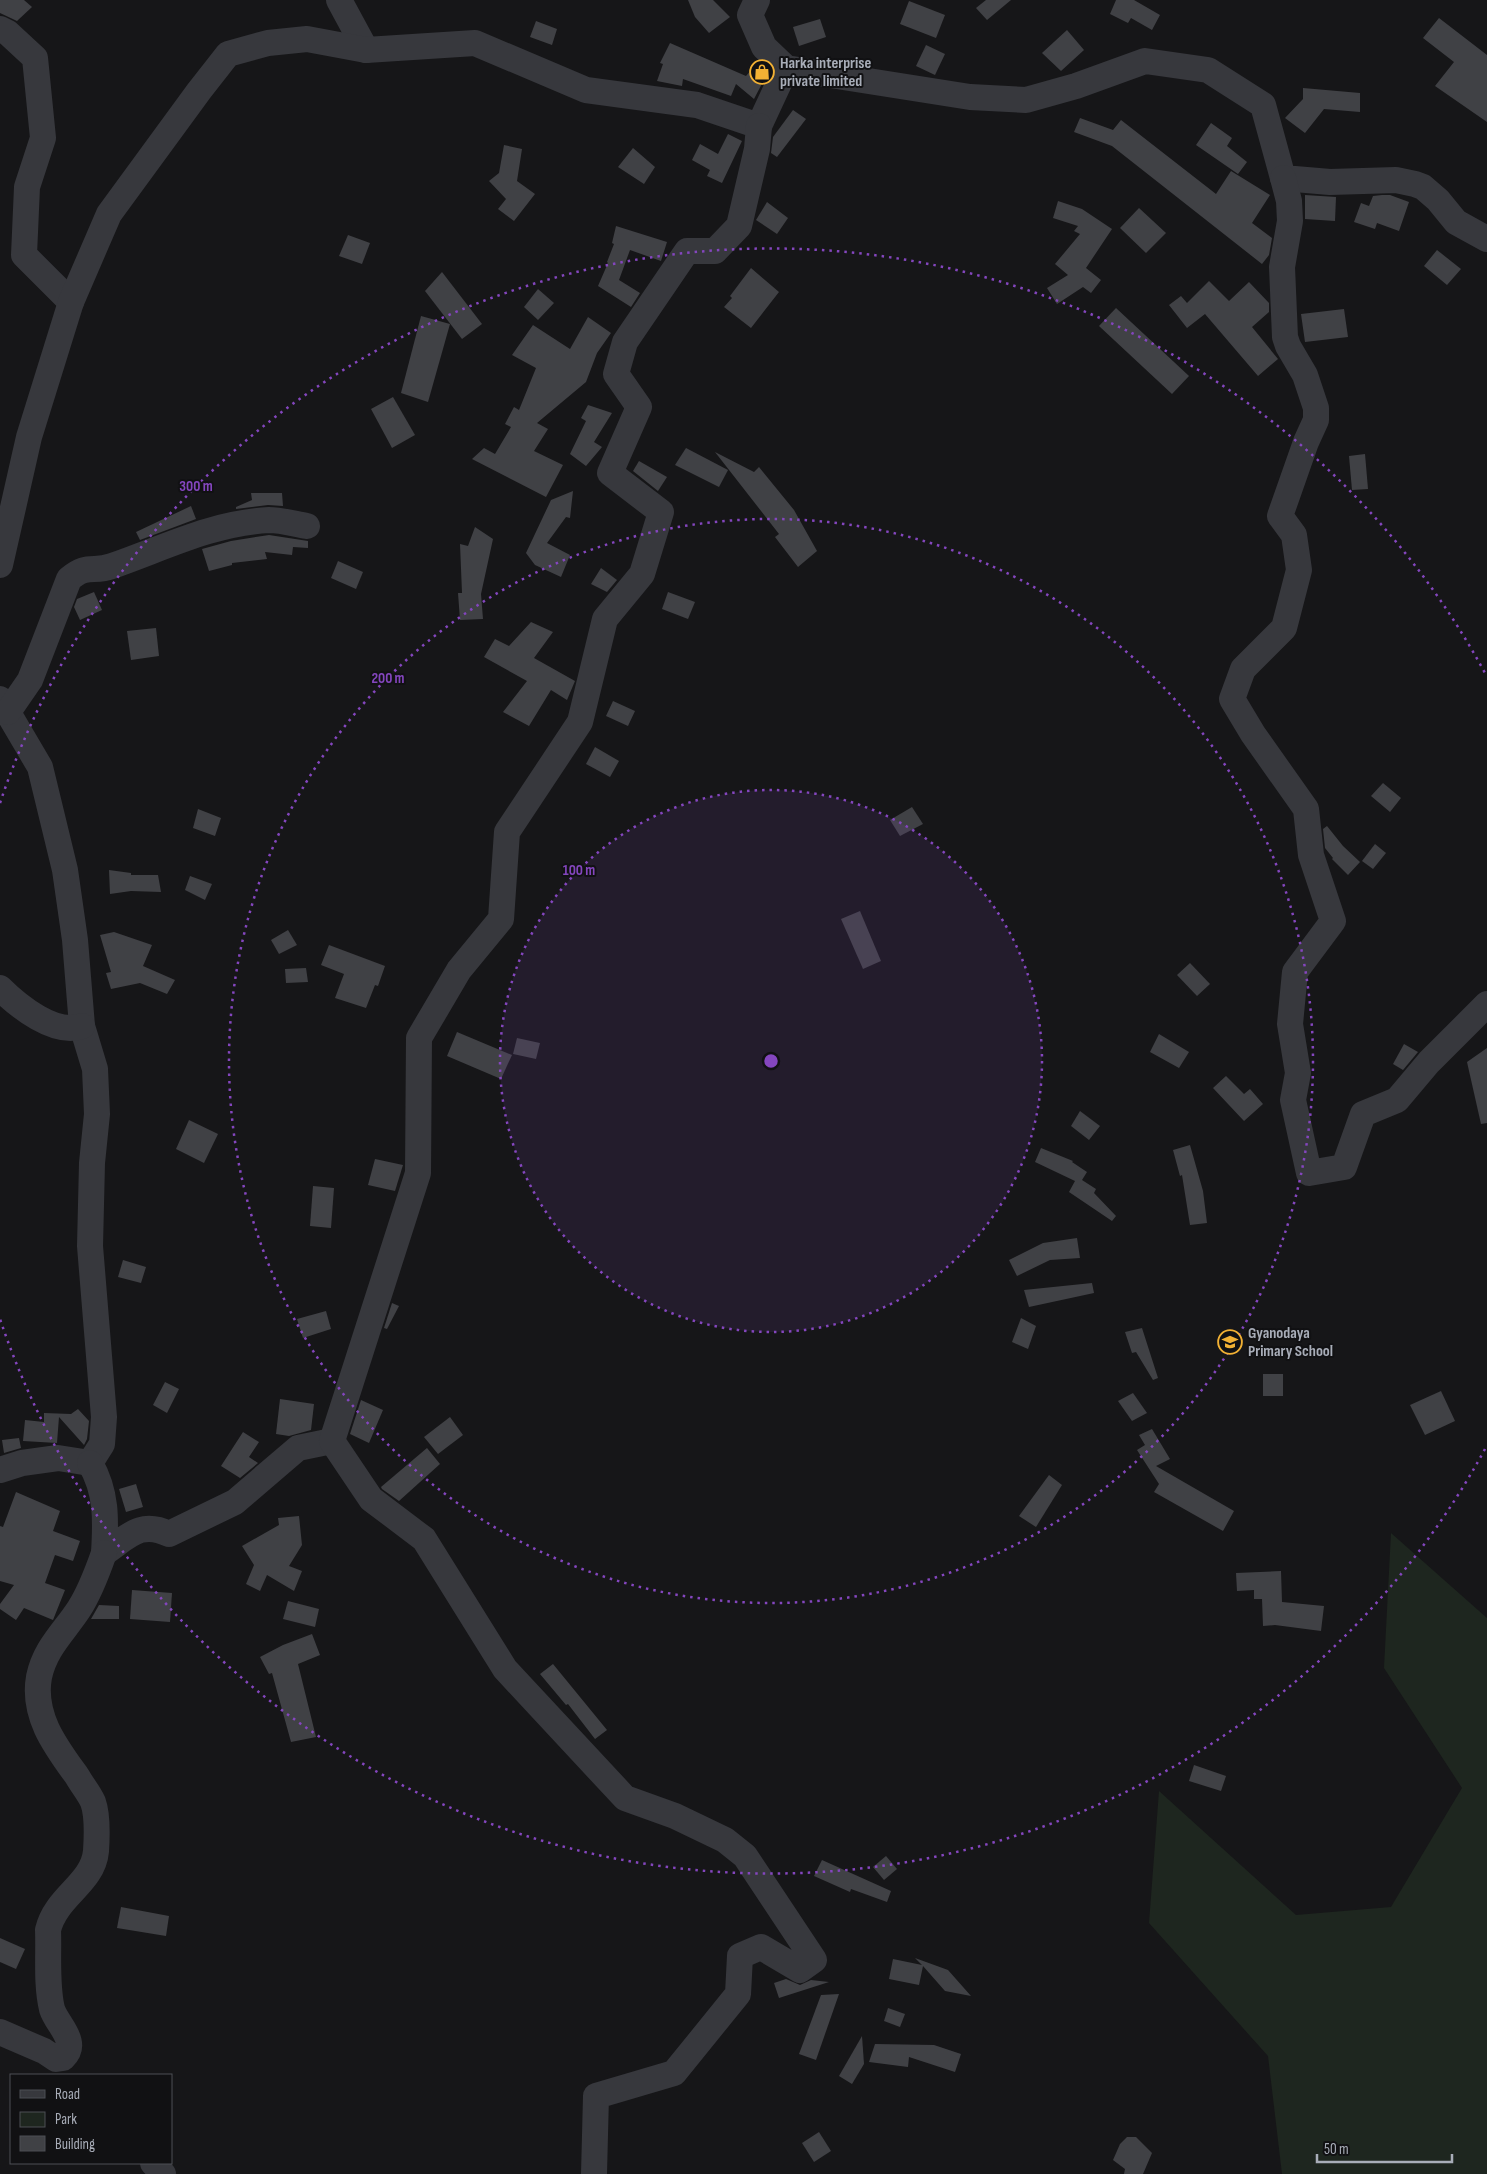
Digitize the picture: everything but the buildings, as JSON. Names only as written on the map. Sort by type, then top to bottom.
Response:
[{"type":"street","points":[[339,0],[366,50]]},
{"type":"street","points":[[757,0],[750,15],[764,47],[786,68],[970,97],[1026,100],[1076,86],[1145,61],[1208,70],[1263,104],[1289,201],[1290,221],[1282,266],[1285,337],[1313,393],[1316,420],[1306,442],[1280,516],[1294,535],[1299,570],[1284,628],[1242,669],[1232,699],[1253,734],[1306,809],[1311,855],[1333,921],[1295,972],[1290,1024],[1298,1073],[1293,1100],[1309,1173],[1344,1167],[1363,1114],[1397,1100],[1429,1062],[1487,1004]]},
{"type":"street","points":[[0,29],[8,33],[35,58],[43,138],[27,187],[24,255],[71,302]]},
{"type":"street","points":[[0,565],[29,437],[71,302],[110,214],[228,54],[268,43],[307,39],[366,50],[475,43],[586,90],[697,105],[759,126]]},
{"type":"street","points":[[332,1441],[418,1173],[419,1038],[459,970],[501,919],[507,832],[580,722],[605,619],[642,574],[661,512],[610,473],[639,407],[616,374],[625,342],[687,251],[715,251],[739,226],[757,149],[759,126],[786,68]]},
{"type":"street","points":[[1283,178],[1330,182],[1396,180],[1415,184],[1423,187],[1438,200],[1456,222],[1487,239]]},
{"type":"street","points":[[90,1463],[102,1444],[104,1417],[90,1246],[92,1163],[97,1114],[95,1069],[82,1026],[76,940],[65,870],[40,767],[4,706],[30,680],[69,579],[77,572],[88,568],[109,568],[224,525],[271,520],[307,526]]},
{"type":"street","points":[[0,988],[16,1004],[34,1016],[74,1029],[82,1026]]},
{"type":"street","points":[[104,1553],[143,1528],[160,1530],[169,1534],[235,1502],[298,1448],[332,1441]]},
{"type":"street","points":[[332,1441],[371,1499],[424,1539],[505,1669],[625,1798],[675,1816],[725,1840],[745,1856],[814,1960],[800,1970],[761,1947],[740,1956],[738,1994],[674,2073],[596,2096],[594,2174]]},
{"type":"street","points":[[0,1470],[22,1463],[58,1458],[90,1463]]},
{"type":"street","points":[[69,2066],[68,2037],[52,2008],[48,1930],[50,1920],[59,1904],[88,1875],[92,1867],[96,1850],[95,1810],[92,1801],[46,1728],[38,1694],[39,1678],[45,1657],[54,1641],[79,1609],[94,1580],[104,1553],[105,1513],[100,1480],[90,1463]]},
{"type":"street","points":[[0,2032],[44,2051],[69,2066]]},
{"type":"street","points":[[154,2164],[163,2174]]},
{"type":"green space","points":[[1391,1533],[1487,1618],[1487,2174],[1282,2174],[1268,2056],[1149,1923],[1159,1791],[1296,1915],[1391,1907],[1462,1788],[1384,1668]]},
{"type":"place","name":"Harka interprise private limited","points":[[762,72]]},
{"type":"place","name":"Gyanodaya Primary School","points":[[1230,1342]]}]
